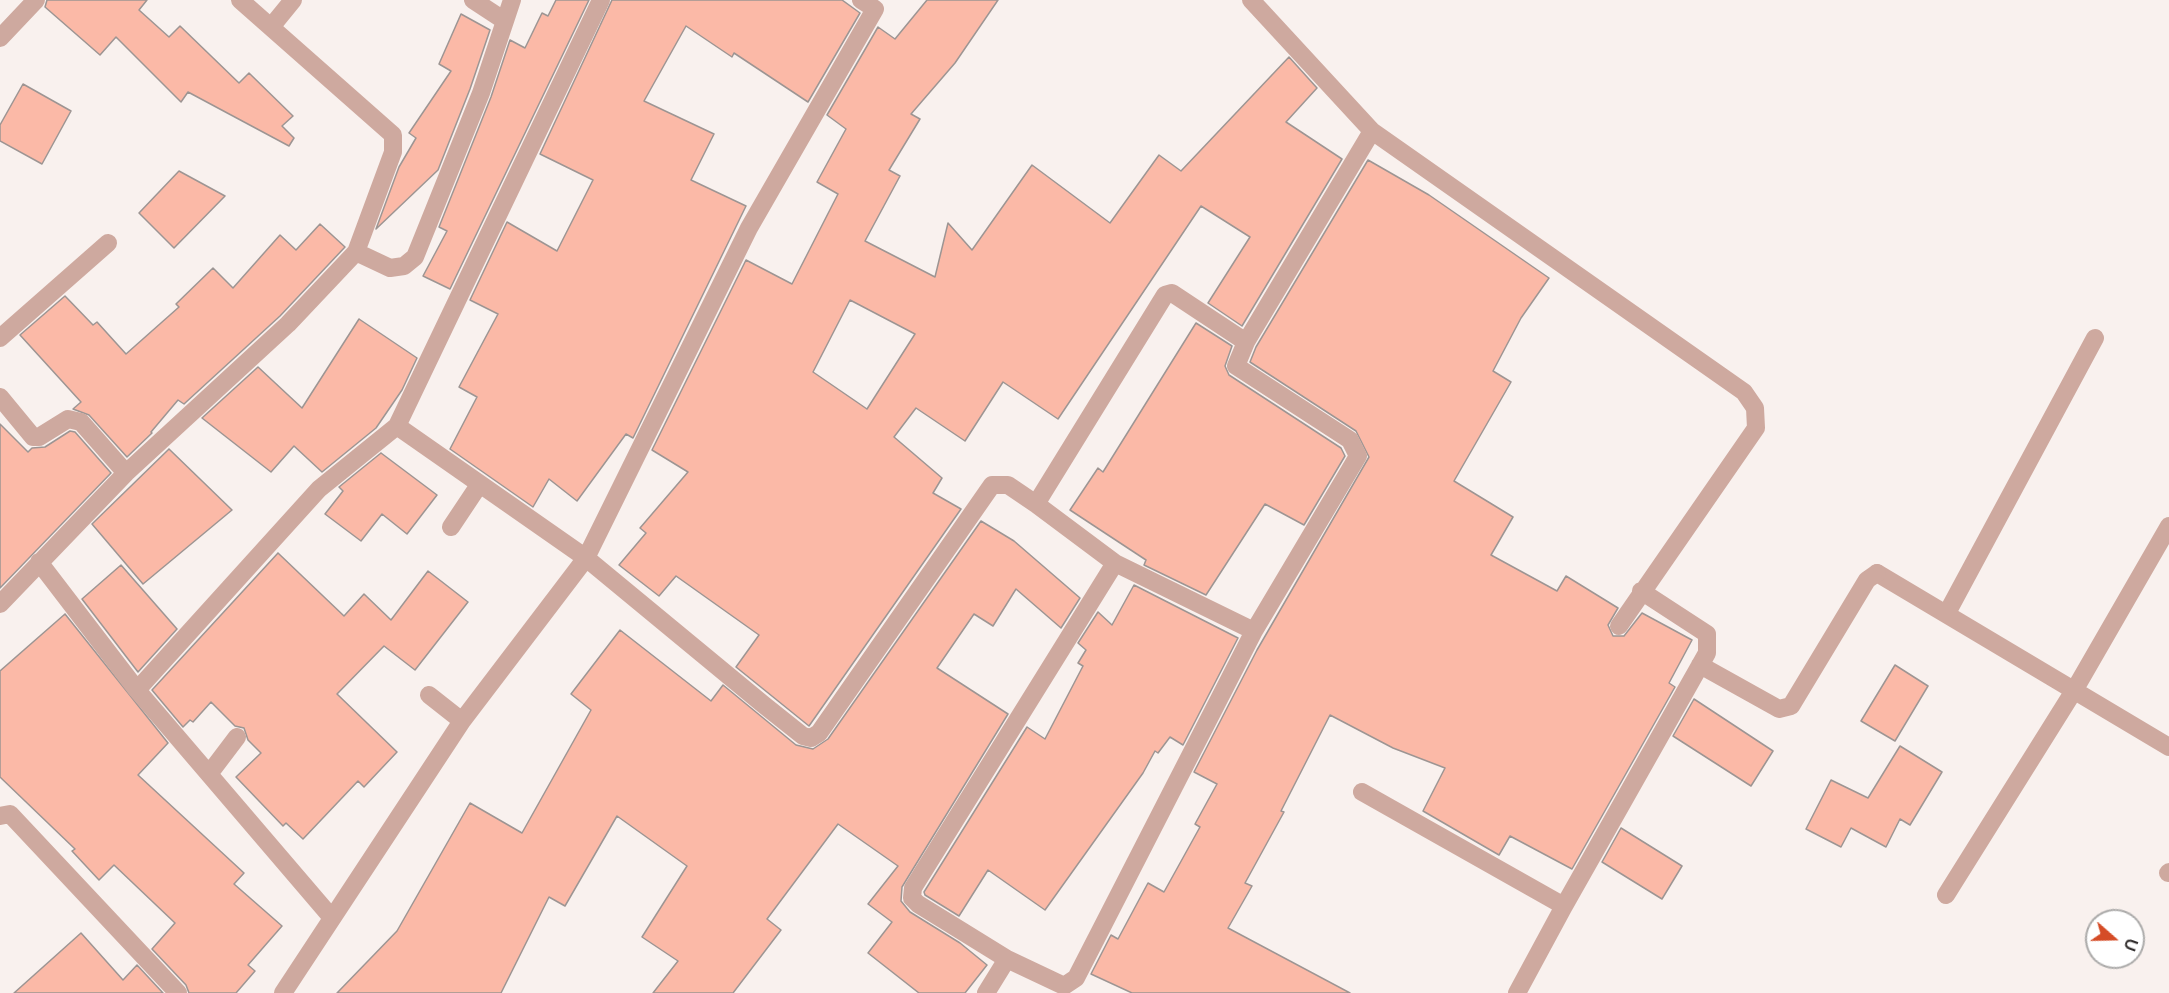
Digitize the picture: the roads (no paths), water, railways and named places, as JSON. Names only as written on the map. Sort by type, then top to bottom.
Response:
[{"type":"street","points":[[0,38],[36,0]]},
{"type":"street","points":[[0,604],[126,473],[288,324],[356,252],[393,152],[393,135],[240,0]]},
{"type":"street","points":[[271,27],[292,0]]},
{"type":"street","points":[[473,0],[505,21]]},
{"type":"street","points":[[356,252],[390,268],[404,266],[415,257],[481,93],[512,0]]},
{"type":"street","points":[[137,690],[319,489],[397,426],[601,0]]},
{"type":"street","points":[[1251,0],[1372,131],[1744,392],[1755,408],[1756,428],[1641,591],[1619,626]]},
{"type":"street","points":[[283,993],[462,721],[586,558],[749,228],[873,3]]},
{"type":"street","points":[[1115,563],[913,888],[912,898],[918,904],[1007,959],[1064,986],[1076,978],[1254,631],[1358,456],[1350,440],[1238,370],[1236,366],[1246,342],[1372,131]]},
{"type":"street","points":[[0,338],[108,243]]},
{"type":"street","points":[[1036,504],[1166,295],[1172,292],[1246,342]]},
{"type":"street","points":[[1947,613],[2095,338]]},
{"type":"street","points":[[0,397],[33,437],[39,437],[69,419],[81,422],[126,473]]},
{"type":"street","points":[[397,426],[586,558],[764,705],[803,736],[811,738],[819,734],[992,485],[1008,485],[1115,563],[1254,631]]},
{"type":"street","points":[[451,527],[479,485]]},
{"type":"street","points":[[1946,895],[2164,546],[2169,526]]},
{"type":"street","points":[[39,562],[137,690],[332,918]]},
{"type":"street","points":[[1700,664],[1779,709],[1791,706],[1866,580],[1877,573],[2169,747]]},
{"type":"street","points":[[1517,993],[1707,653],[1707,634],[1641,591]]},
{"type":"street","points":[[429,695],[462,721]]},
{"type":"street","points":[[209,774],[237,737]]},
{"type":"street","points":[[1362,792],[1564,906]]},
{"type":"street","points":[[0,816],[10,814],[178,993]]},
{"type":"street","points":[[986,993],[1007,959]]}]
